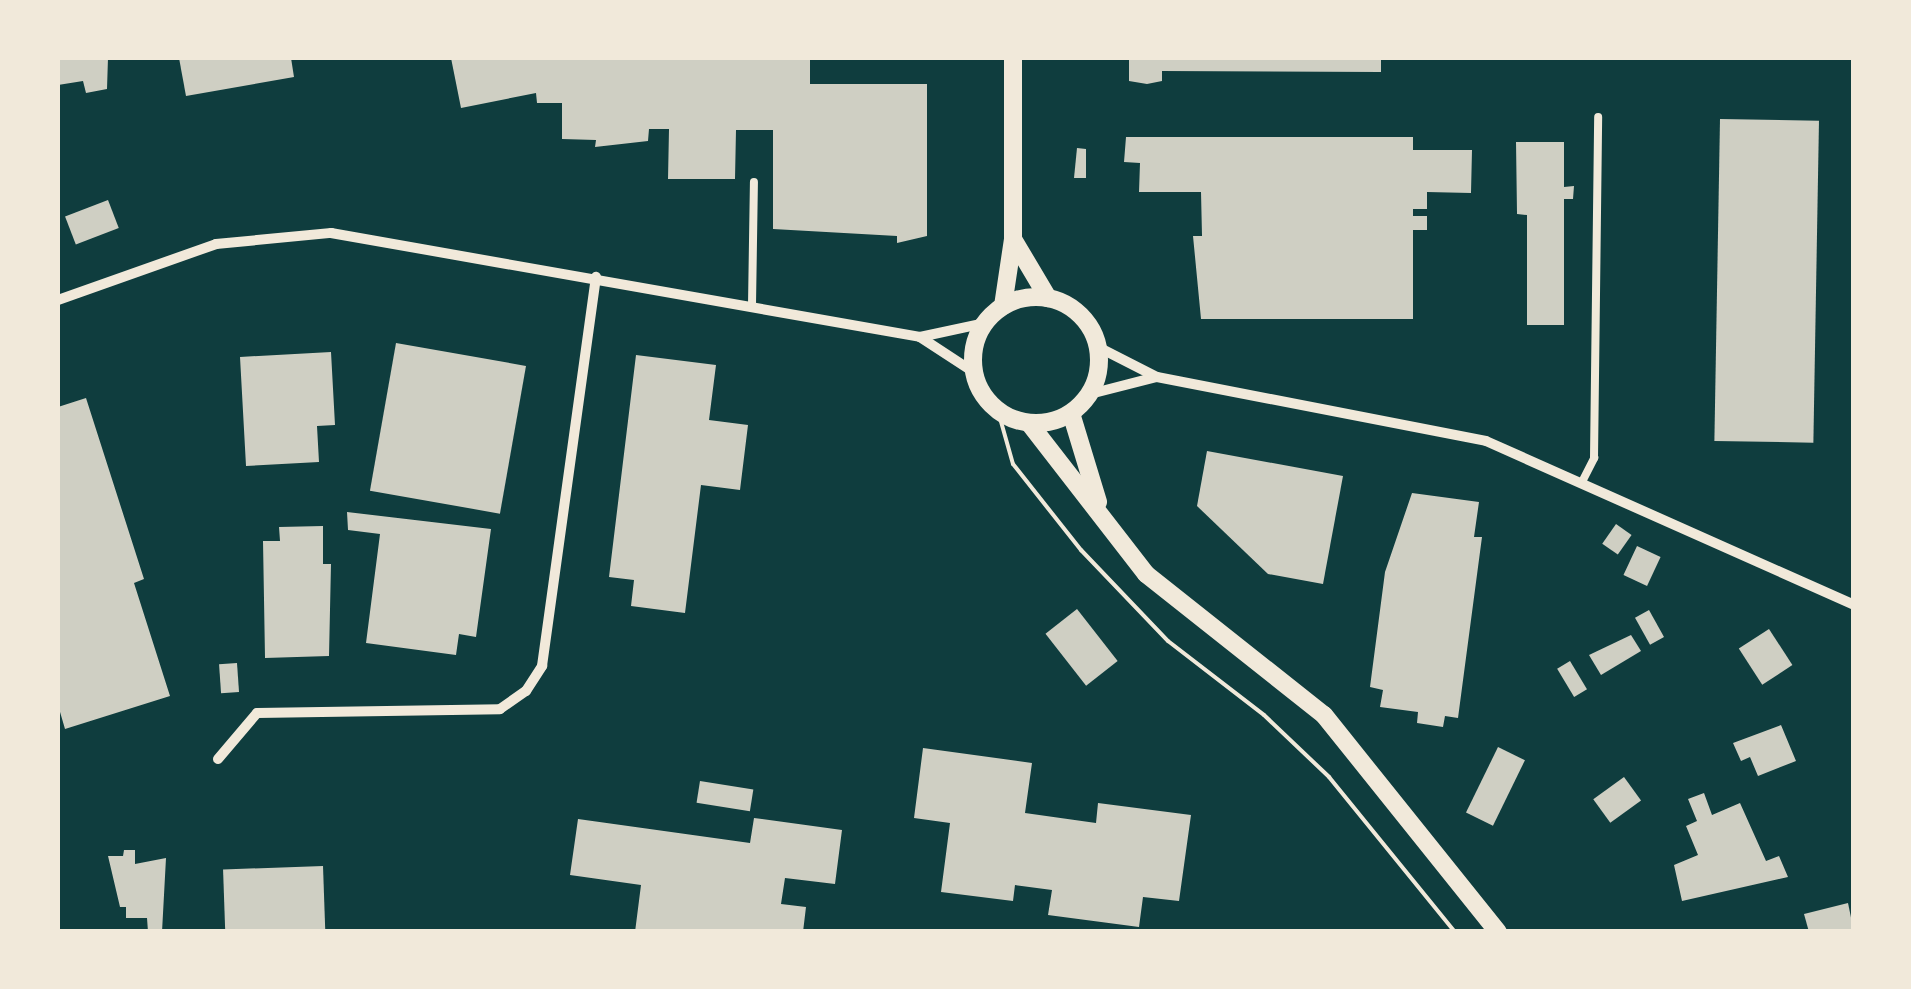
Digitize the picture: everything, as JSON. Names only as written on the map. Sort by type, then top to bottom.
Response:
[{"type":"street","points":[[1003,306],[1012,240],[1013,58]]},
{"type":"street","points":[[58,300],[216,244],[332,233],[596,276],[920,337],[974,373],[998,411],[1029,424],[1146,574],[1193,617],[1324,716],[1498,932]]},
{"type":"street","points":[[1012,240],[1048,298],[1081,314],[1098,347],[1157,377],[1486,440],[1584,480],[1854,605]]},
{"type":"street","points":[[218,759],[258,713],[500,709],[526,691],[542,666],[596,276]]},
{"type":"street","points":[[974,373],[974,347],[985,323],[1003,306],[1048,298]]},
{"type":"street","points":[[920,337],[985,323]]},
{"type":"street","points":[[1090,394],[1098,347]]},
{"type":"street","points":[[1029,424],[1071,413],[1090,394],[1157,377]]},
{"type":"street","points":[[1071,413],[1106,520]]},
{"type":"lane","points":[[1584,480],[1594,458],[1598,117]]},
{"type":"lane","points":[[752,305],[754,182]]},
{"type":"path","points":[[998,411],[1013,464],[1081,550],[1168,642],[1264,715],[1329,778],[1455,932]]},
{"type":"building","points":[[58,58],[108,58],[107,89],[86,93],[83,81],[58,85]]},
{"type":"building","points":[[179,58],[291,58],[294,77],[186,96]]},
{"type":"building","points":[[451,58],[810,58],[810,84],[927,84],[927,236],[897,243],[897,236],[773,229],[773,130],[736,130],[735,179],[668,179],[669,129],[649,129],[648,141],[595,147],[596,140],[562,139],[562,103],[537,103],[536,93],[461,108]]},
{"type":"building","points":[[1129,58],[1381,58],[1381,72],[1162,71],[1162,81],[1147,84],[1129,81]]},
{"type":"building","points":[[1720,119],[1819,121],[1813,443],[1714,441]]},
{"type":"building","points":[[1126,137],[1413,137],[1413,150],[1472,150],[1471,193],[1427,192],[1427,209],[1413,209],[1413,216],[1427,216],[1427,230],[1413,230],[1413,319],[1201,319],[1193,236],[1202,236],[1201,192],[1139,192],[1140,163],[1124,162]]},
{"type":"building","points":[[1516,142],[1564,142],[1564,187],[1574,186],[1573,199],[1564,199],[1564,325],[1527,325],[1527,215],[1517,214]]},
{"type":"building","points":[[1077,148],[1086,149],[1086,178],[1074,178]]},
{"type":"building","points":[[108,200],[119,228],[76,244],[65,216]]},
{"type":"building","points":[[396,343],[526,366],[500,514],[370,491]]},
{"type":"building","points":[[331,352],[335,425],[317,426],[319,462],[246,466],[240,357]]},
{"type":"building","points":[[636,355],[716,365],[709,420],[748,425],[740,490],[701,485],[685,613],[631,606],[634,580],[609,577]]},
{"type":"building","points":[[86,398],[144,579],[134,583],[170,696],[65,729],[58,705],[58,407]]},
{"type":"building","points":[[1207,451],[1343,476],[1323,584],[1268,574],[1197,506]]},
{"type":"building","points":[[1412,493],[1479,502],[1474,537],[1482,537],[1458,718],[1445,716],[1443,727],[1417,723],[1418,712],[1380,707],[1383,690],[1370,687],[1385,572]]},
{"type":"building","points":[[347,512],[491,529],[476,637],[459,634],[456,655],[366,643],[380,534],[348,530]]},
{"type":"building","points":[[1616,524],[1632,535],[1618,555],[1602,544]]},
{"type":"building","points":[[323,526],[323,564],[331,564],[329,656],[265,658],[263,541],[280,541],[279,527]]},
{"type":"building","points":[[1637,546],[1661,557],[1647,586],[1623,575]]},
{"type":"building","points":[[1077,609],[1118,661],[1086,686],[1045,634]]},
{"type":"building","points":[[1649,610],[1664,637],[1650,645],[1635,618]]},
{"type":"building","points":[[1769,629],[1792,665],[1762,685],[1739,649]]},
{"type":"building","points":[[1631,635],[1641,651],[1601,675],[1589,655]]},
{"type":"building","points":[[1570,661],[1587,689],[1574,697],[1557,669]]},
{"type":"building","points":[[237,663],[239,692],[221,693],[219,664]]},
{"type":"building","points":[[1781,725],[1796,761],[1758,776],[1750,757],[1741,761],[1733,743]]},
{"type":"building","points":[[1498,747],[1525,760],[1493,826],[1466,813]]},
{"type":"building","points":[[923,748],[1032,763],[1025,813],[1096,823],[1098,803],[1191,815],[1179,901],[1143,897],[1139,927],[1048,915],[1052,890],[1015,885],[1013,901],[941,892],[950,823],[914,818]]},
{"type":"building","points":[[1624,777],[1641,800],[1610,823],[1593,799]]},
{"type":"building","points":[[700,781],[753,789],[750,811],[697,803]]},
{"type":"building","points":[[1704,793],[1712,815],[1740,803],[1766,861],[1779,856],[1788,877],[1682,901],[1674,865],[1698,855],[1686,826],[1697,821],[1688,799]]},
{"type":"building","points":[[754,818],[842,830],[835,884],[785,878],[781,904],[806,907],[803,932],[635,932],[641,885],[570,875],[578,819],[750,843]]},
{"type":"building","points":[[124,850],[135,850],[135,864],[166,858],[162,932],[148,932],[147,918],[126,918],[126,907],[120,907],[108,856],[123,856]]},
{"type":"building","points":[[323,866],[325,932],[225,932],[223,869]]},
{"type":"building","points":[[1848,903],[1854,932],[1809,932],[1804,914]]}]
